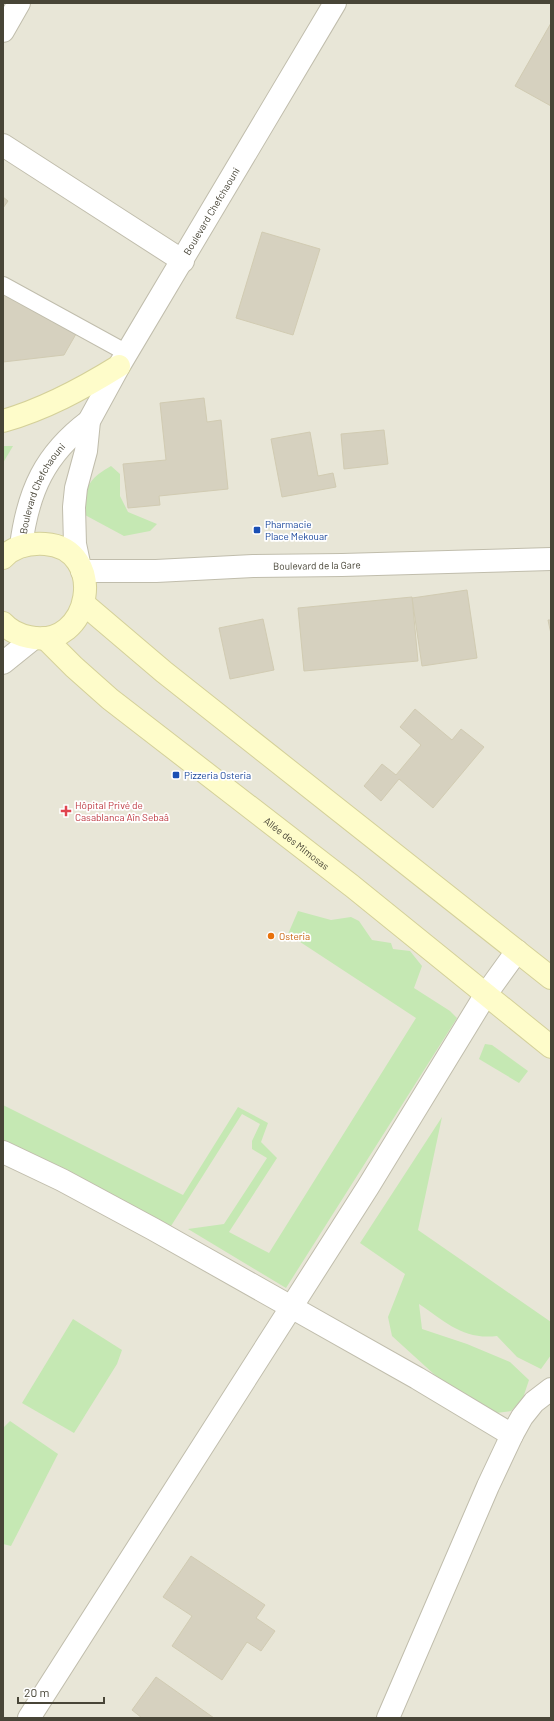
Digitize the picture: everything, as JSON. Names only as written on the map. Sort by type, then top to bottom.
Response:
[{"type":"main road","points":[[3,422],[54,403],[85,388],[123,360]]},
{"type":"main road","points":[[3,623],[20,635],[40,638],[58,634],[70,627],[79,616],[84,604],[86,587],[81,567],[67,551],[51,544],[34,543],[11,548]]},
{"type":"main road","points":[[84,604],[164,672],[551,978]]},
{"type":"main road","name":"Allée des Mimosas","points":[[40,638],[110,699],[352,886],[551,1047]]},
{"type":"street","points":[[3,31],[19,3]]},
{"type":"street","name":"Boulevard Chefchaouni","points":[[11,548],[24,524],[35,486],[44,468],[66,440],[89,421],[123,360],[184,261],[335,3]]},
{"type":"street","points":[[3,145],[184,261]]},
{"type":"street","name":"Boulevard Chefchaouni","points":[[81,567],[74,532],[74,507],[76,488],[86,451],[89,421]]},
{"type":"street","name":"Boulevard de la Gare","points":[[81,567],[156,571],[253,566],[342,565],[551,558]]},
{"type":"street","points":[[3,663],[40,638]]},
{"type":"street","points":[[37,1716],[486,994],[517,951]]},
{"type":"street","points":[[3,1152],[99,1200],[417,1378],[512,1435]]},
{"type":"street","points":[[388,1718],[488,1486],[512,1435],[522,1417],[534,1402],[551,1389]]},
{"type":"lane","points":[[3,285],[123,360]]},
{"type":"shaded area","points":[[3,3],[551,3],[551,1718],[3,1718]]},
{"type":"green space","points":[[3,446],[13,446],[3,463]]},
{"type":"green space","points":[[111,466],[120,474],[120,496],[128,512],[157,524],[150,531],[124,536],[85,515],[84,498],[89,485],[92,480]]},
{"type":"green space","points":[[298,911],[331,920],[351,917],[359,921],[372,940],[391,943],[393,949],[410,951],[422,966],[414,988],[450,1011],[457,1018],[286,1288],[188,1229],[224,1224],[267,1158],[252,1149],[252,1141],[260,1124],[242,1114],[171,1226],[3,1143],[3,1105],[183,1195],[238,1107],[268,1123],[261,1142],[277,1158],[229,1232],[269,1253],[416,1018],[288,934]]},
{"type":"green space","points":[[485,1044],[492,1045],[528,1071],[519,1083],[479,1059]]},
{"type":"green space","points":[[442,1117],[418,1230],[551,1322],[551,1355],[541,1369],[517,1357],[497,1336],[485,1337],[464,1332],[455,1328],[419,1304],[422,1329],[467,1344],[510,1362],[529,1380],[523,1398],[511,1411],[496,1413],[447,1386],[392,1336],[388,1317],[405,1274],[360,1243]]},
{"type":"green space","points":[[73,1319],[122,1350],[117,1364],[74,1433],[22,1403]]},
{"type":"green space","points":[[10,1421],[58,1454],[11,1546],[3,1544],[3,1428]]},
{"type":"building","points":[[551,23],[551,106],[515,86]]},
{"type":"building","points":[[3,197],[8,201],[3,208]]},
{"type":"building","points":[[262,232],[320,249],[293,335],[236,318]]},
{"type":"building","points":[[3,293],[76,334],[64,355],[3,362]]},
{"type":"building","points":[[204,398],[207,422],[221,420],[228,489],[159,496],[160,505],[128,508],[123,464],[166,460],[160,403]]},
{"type":"building","points":[[384,430],[388,464],[344,469],[341,434]]},
{"type":"building","points":[[310,432],[318,476],[333,473],[336,487],[282,497],[271,439]]},
{"type":"building","points":[[467,590],[477,658],[422,666],[412,598]]},
{"type":"building","points":[[412,597],[418,661],[304,671],[298,608]]},
{"type":"building","points":[[263,619],[274,670],[230,679],[219,628]]},
{"type":"building","points":[[548,620],[551,620],[551,634]]},
{"type":"building","points":[[415,709],[452,740],[461,729],[484,747],[433,808],[399,779],[381,801],[364,786],[382,764],[396,775],[421,745],[400,727]]},
{"type":"building","points":[[191,1556],[265,1605],[256,1618],[275,1631],[261,1651],[247,1642],[222,1680],[172,1646],[192,1616],[163,1597]]},
{"type":"building","points":[[156,1677],[214,1718],[142,1718],[132,1710]]},
{"type":"place","name":"Pharmacie Place Mekouar","points":[[257,530]]},
{"type":"place","name":"Pizzeria Osteria","points":[[176,775]]},
{"type":"place","name":"Hôpital Privé de Casablanca Aîn Sebaâ","points":[[66,811]]},
{"type":"place","name":"Osteria","points":[[271,936]]}]
